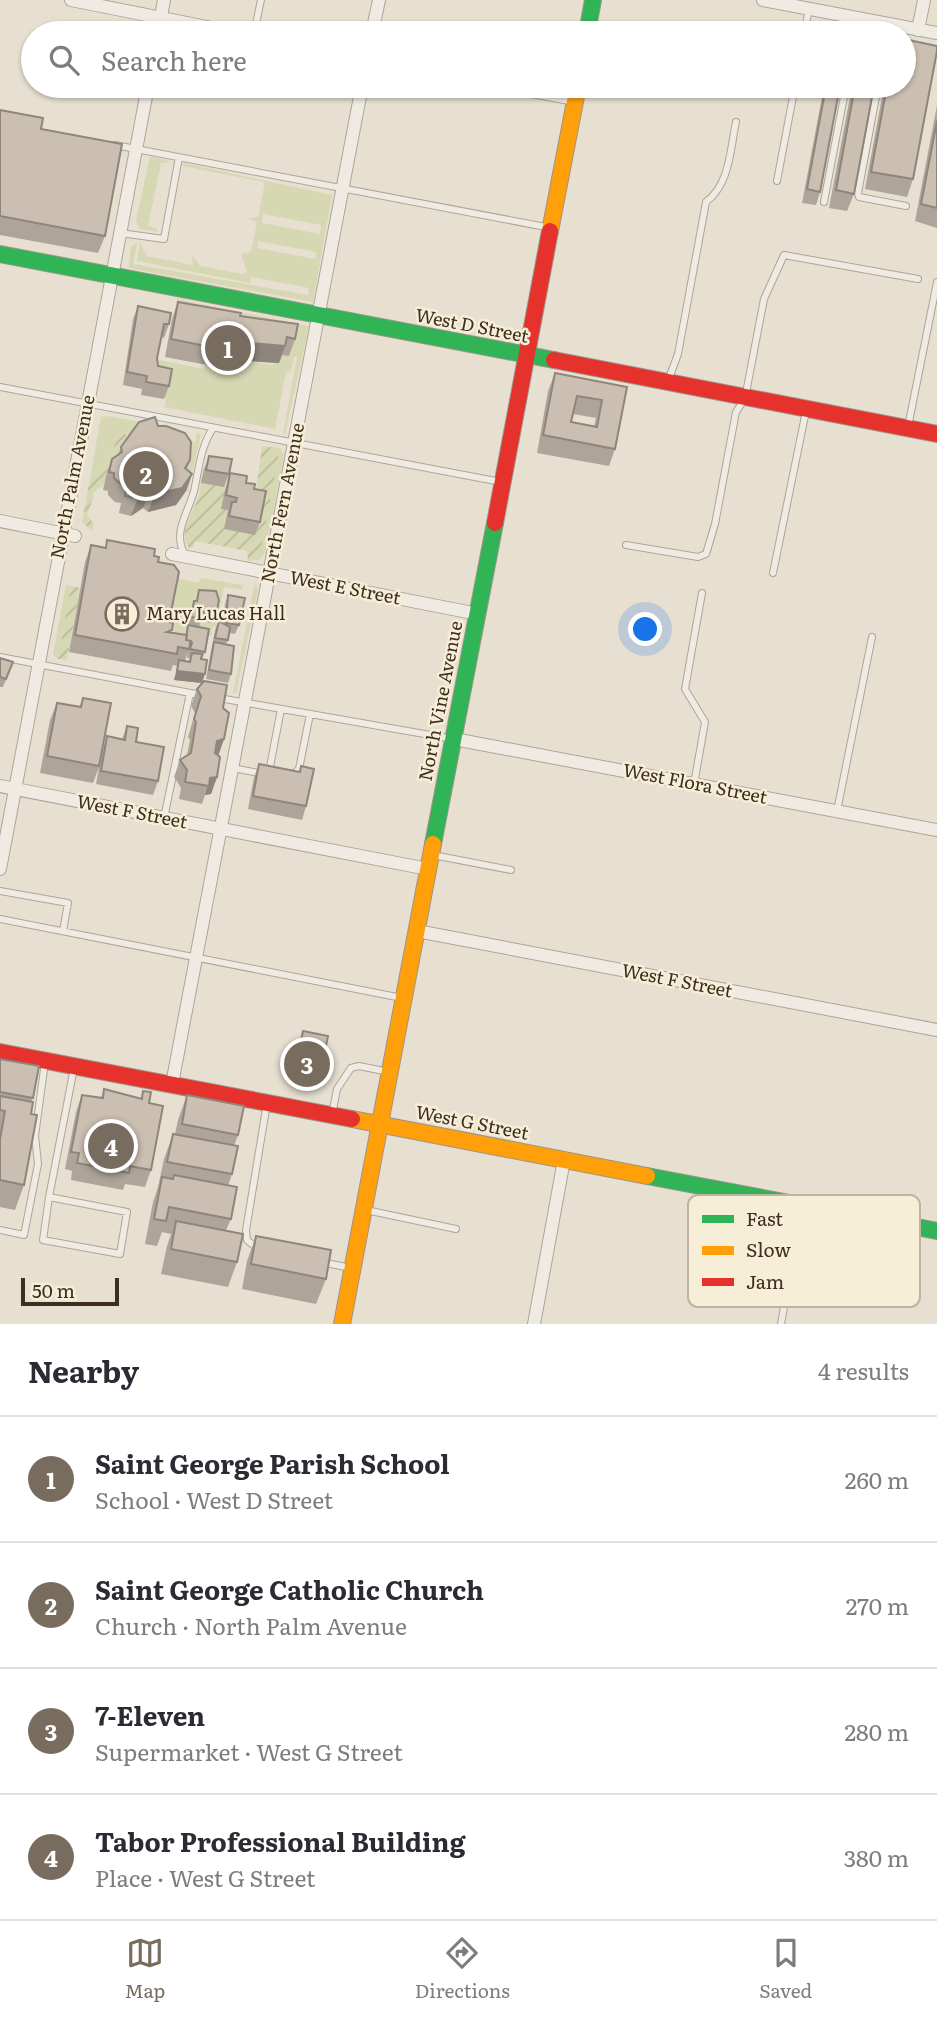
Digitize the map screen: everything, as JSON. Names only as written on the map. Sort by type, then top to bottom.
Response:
[{"type":"street","points":[[71,0],[180,21]]},
{"type":"street","points":[[160,21],[164,0]]},
{"type":"street","points":[[375,21],[379,0]]},
{"type":"street","points":[[589,21],[593,0]]},
{"type":"street","points":[[763,0],[809,9],[825,6],[867,21]]},
{"type":"street","points":[[924,0],[918,30],[937,33]]},
{"type":"street","name":"North Palm Avenue","points":[[0,869],[38,664],[69,534],[88,403],[146,98]]},
{"type":"street","name":"North Fern Avenue","points":[[172,1084],[360,98]]},
{"type":"street","name":"North Vine Avenue","points":[[342,1324],[576,98]]},
{"type":"street","name":"West D Street","points":[[0,254],[937,434]]},
{"type":"street","points":[[0,521],[69,534]]},
{"type":"street","name":"West E Street","points":[[172,554],[478,614]]},
{"type":"street","name":"West Flora Street","points":[[454,739],[937,830]]},
{"type":"street","name":"West F Street","points":[[0,786],[221,830],[430,862]]},
{"type":"street","name":"West F Street","points":[[417,931],[937,1030]]},
{"type":"street","name":"West G Street","points":[[0,1052],[749,1195]]},
{"type":"street","points":[[534,1324],[564,1160]]},
{"type":"lane","points":[[257,21],[261,0]]},
{"type":"lane","points":[[806,21],[809,9]]},
{"type":"lane","points":[[777,181],[793,98]]},
{"type":"lane","points":[[824,202],[844,98]]},
{"type":"lane","points":[[876,98],[859,197],[906,206]]},
{"type":"lane","points":[[668,383],[678,354],[706,202],[717,194],[726,172],[736,122]]},
{"type":"lane","points":[[109,143],[551,228]]},
{"type":"lane","points":[[120,233],[164,239],[179,157]]},
{"type":"lane","points":[[626,545],[698,557],[706,554],[715,524],[736,412],[745,398],[764,299],[784,255],[918,279]]},
{"type":"lane","points":[[908,429],[937,282]]},
{"type":"lane","points":[[0,387],[503,482]]},
{"type":"lane","points":[[773,573],[807,409]]},
{"type":"lane","points":[[186,557],[181,547],[181,524],[194,491],[203,449],[213,428]]},
{"type":"lane","points":[[694,784],[705,722],[685,690],[702,593]]},
{"type":"lane","points":[[838,811],[872,637]]},
{"type":"lane","points":[[0,657],[454,739]]},
{"type":"lane","points":[[164,818],[190,693]]},
{"type":"lane","points":[[269,775],[281,709]]},
{"type":"lane","points":[[233,768],[269,775],[292,775],[299,769],[310,714]]},
{"type":"lane","points":[[430,862],[511,870]]},
{"type":"lane","points":[[0,891],[68,903],[63,931]]},
{"type":"lane","points":[[0,919],[404,999]]},
{"type":"lane","points":[[0,1230],[24,1235],[38,1164],[35,1136],[45,1060]]},
{"type":"lane","points":[[49,1197],[127,1212],[120,1254],[43,1240],[49,1197],[74,1066]]},
{"type":"lane","points":[[332,1116],[337,1089],[351,1068],[359,1066],[391,1073]]},
{"type":"lane","points":[[265,1252],[247,1240],[246,1230],[267,1103]]},
{"type":"lane","points":[[364,1210],[456,1229]]},
{"type":"lane","points":[[306,1259],[353,1268]]},
{"type":"green space","points":[[150,156],[172,162],[161,163],[148,226],[158,229],[157,232],[140,229],[136,221]]},
{"type":"green space","points":[[183,163],[332,195],[313,302],[129,268],[131,246],[137,243],[133,264],[308,295],[309,288],[251,277],[250,283],[137,261],[140,243],[147,256],[193,265],[192,255],[200,266],[242,274],[247,272],[241,254],[251,252],[257,222],[248,218],[258,217],[265,182],[182,166]],"holes":[[[263,214],[321,225],[320,234],[262,223]],[[258,241],[316,252],[315,259],[257,248]]]},
{"type":"green space","points":[[177,299],[309,326],[285,434],[297,357],[294,357],[291,371],[286,373],[275,429],[164,407],[166,400],[155,359],[204,369],[206,365],[244,361],[273,365],[281,354],[289,355],[173,319]]},
{"type":"green space","points":[[101,417],[163,426],[195,443],[197,433],[201,434],[188,492],[126,433],[117,436],[105,465],[91,473]]},
{"type":"green space","points":[[124,433],[132,439],[106,476],[104,485],[92,493],[94,496],[87,515],[94,524],[92,531],[82,522],[91,473],[105,465],[117,436]]},
{"type":"green space","points":[[262,446],[280,448],[259,560],[248,561],[247,551],[195,541],[193,548],[189,548],[186,528],[199,495],[204,468],[227,472],[225,486],[256,492]]},
{"type":"green space","points":[[280,448],[284,454],[265,553],[259,560]]},
{"type":"green space","points":[[175,578],[199,583],[200,578],[243,585],[242,590],[224,587],[216,627],[213,627],[211,636],[186,631],[181,653],[161,647]]},
{"type":"green space","points":[[255,582],[258,590],[236,693],[233,693]]},
{"type":"green space","points":[[66,585],[71,586],[58,659],[53,655]]},
{"type":"green space","points":[[71,586],[80,588],[67,660],[58,659]]},
{"type":"building","points":[[916,42],[937,46],[913,179],[871,172],[885,98],[916,98]]},
{"type":"building","points":[[824,98],[838,98],[820,192],[807,189]]},
{"type":"building","points":[[853,98],[872,98],[854,194],[836,190]]},
{"type":"building","points":[[0,110],[43,118],[41,129],[122,144],[105,236],[0,216]]},
{"type":"building","points":[[937,121],[937,208],[921,204]]},
{"type":"building","points":[[178,302],[241,313],[240,316],[298,324],[295,339],[287,337],[285,346],[251,343],[249,352],[240,353],[171,339]]},
{"type":"building","points":[[138,306],[171,313],[169,324],[164,324],[157,358],[158,366],[172,369],[169,386],[146,382],[147,376],[127,372]]},
{"type":"building","points":[[555,373],[627,387],[615,449],[543,435]],"holes":[[[577,396],[602,400],[597,427],[571,422]]]},
{"type":"building","points":[[155,417],[158,426],[185,433],[191,442],[190,460],[185,468],[192,474],[182,488],[155,494],[150,490],[138,498],[125,496],[127,486],[114,478],[114,473],[109,472],[112,459],[122,452],[121,447],[139,422]]},
{"type":"building","points":[[209,456],[232,459],[229,474],[206,470]]},
{"type":"building","points":[[230,473],[247,476],[246,483],[255,484],[254,489],[266,491],[260,522],[229,516],[232,502],[236,502],[237,498],[226,495]]},
{"type":"building","name":"Mary Lucas Hall","points":[[107,540],[155,549],[154,556],[159,557],[158,562],[174,565],[179,572],[169,622],[173,623],[172,630],[167,632],[187,635],[186,640],[191,641],[189,649],[178,647],[177,654],[75,635],[91,545],[106,548]]},
{"type":"building","points":[[199,590],[216,591],[219,600],[214,614],[203,612],[202,619],[191,617]]},
{"type":"building","points":[[228,595],[245,598],[239,625],[226,623]]},
{"type":"building","points":[[219,621],[230,627],[228,640],[215,638]]},
{"type":"building","points":[[188,625],[209,629],[205,652],[190,649],[192,643],[186,640]]},
{"type":"building","points":[[214,642],[234,646],[231,674],[209,670]]},
{"type":"building","points":[[192,653],[202,654],[201,659],[207,660],[205,674],[177,671],[179,660],[190,662]]},
{"type":"building","points":[[0,658],[13,662],[6,679],[0,677]]},
{"type":"building","points":[[204,681],[227,685],[223,708],[229,713],[224,739],[217,741],[215,753],[220,757],[217,777],[210,778],[209,786],[185,782],[187,770],[180,760],[191,753],[196,722],[194,719],[201,696],[197,689]]},
{"type":"building","points":[[83,698],[111,703],[99,766],[47,756],[57,703],[81,707]]},
{"type":"building","points":[[127,726],[138,728],[136,742],[164,747],[158,781],[101,771],[107,736],[125,740]]},
{"type":"building","points":[[259,764],[300,772],[301,766],[314,769],[306,806],[253,796]]},
{"type":"building","points":[[303,1031],[328,1036],[321,1070],[296,1066]]},
{"type":"building","points":[[0,1059],[39,1066],[33,1098],[0,1092]]},
{"type":"building","points":[[104,1089],[142,1099],[143,1091],[151,1092],[149,1103],[163,1106],[151,1170],[130,1166],[129,1173],[77,1163],[79,1153],[71,1152],[82,1095],[103,1098]]},
{"type":"building","points":[[187,1095],[244,1106],[238,1135],[182,1124]]},
{"type":"building","points":[[0,1096],[33,1102],[31,1114],[37,1115],[24,1185],[0,1180],[0,1139],[5,1111],[0,1110]]},
{"type":"building","points":[[173,1134],[238,1146],[232,1174],[167,1162]]},
{"type":"building","points":[[174,1175],[237,1187],[231,1219],[169,1207],[166,1221],[154,1219],[162,1177],[173,1179]]},
{"type":"building","points":[[176,1221],[243,1234],[237,1262],[171,1249]]},
{"type":"building","points":[[256,1236],[331,1250],[326,1279],[251,1264]]},
{"type":"traffic: fast","points":[[589,21],[593,0]]},
{"type":"traffic: fast","points":[[0,254],[554,360]]},
{"type":"traffic: fast","points":[[433,844],[495,523]]},
{"type":"traffic: fast","points":[[647,1176],[747,1195]]},
{"type":"traffic: fast","points":[[920,1228],[937,1231]]},
{"type":"traffic: slow","points":[[550,231],[576,98]]},
{"type":"traffic: slow","points":[[342,1324],[433,844]]},
{"type":"traffic: slow","points":[[352,1119],[647,1176]]},
{"type":"traffic: jam","points":[[495,523],[550,231]]},
{"type":"traffic: jam","points":[[554,360],[937,434]]},
{"type":"traffic: jam","points":[[0,1052],[352,1119]]},
{"type":"place","name":"Saint George Parish School","points":[[228,348]]},
{"type":"place","name":"Saint George Catholic Church","points":[[146,474]]},
{"type":"place","name":"Mary Lucas Hall","points":[[122,614]]},
{"type":"place","name":"7-Eleven","points":[[307,1064]]},
{"type":"place","name":"Tabor Professional Building","points":[[111,1146]]}]
